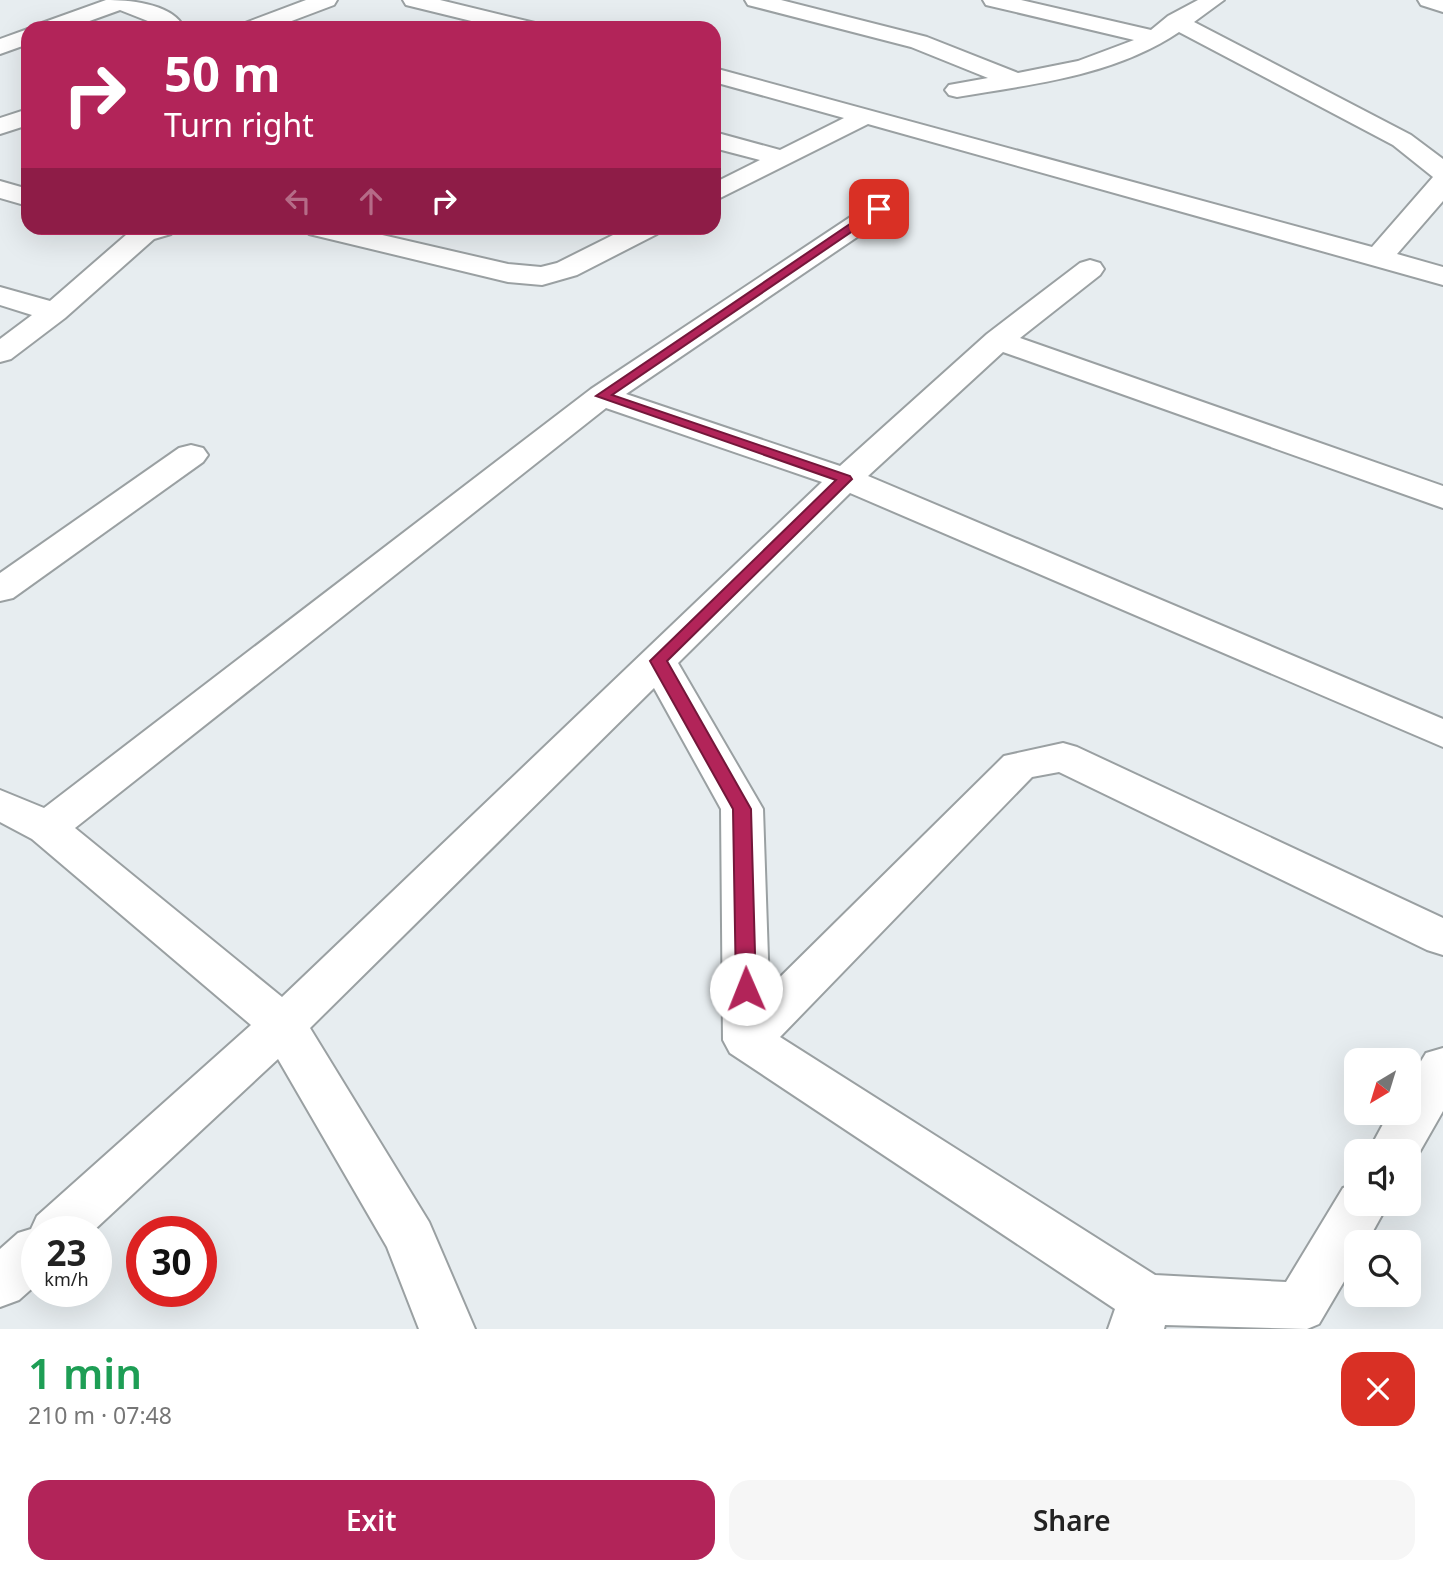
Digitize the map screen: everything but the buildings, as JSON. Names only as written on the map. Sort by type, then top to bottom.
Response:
[{"type":"street","points":[[272,21],[327,0]]},
{"type":"street","points":[[414,0],[499,21]]},
{"type":"street","points":[[756,0],[919,42],[1013,80]]},
{"type":"street","points":[[994,0],[1155,38]]},
{"type":"street","points":[[957,90],[1103,61],[1155,38],[1176,21],[1213,0]]},
{"type":"street","points":[[1429,0],[1443,6]]},
{"type":"street","points":[[69,21],[122,1],[169,21]]},
{"type":"street","points":[[1176,21],[1402,140],[1443,172]]},
{"type":"street","points":[[0,47],[21,39]]},
{"type":"street","points":[[721,77],[1443,276]]},
{"type":"street","points":[[721,189],[866,116]]},
{"type":"street","points":[[0,127],[21,119]]},
{"type":"street","points":[[721,142],[782,158]]},
{"type":"street","points":[[1377,259],[1443,182]]},
{"type":"street","points":[[0,189],[21,196]]},
{"type":"street","points":[[47,828],[602,396],[879,209]]},
{"type":"street","points":[[0,353],[55,312],[138,235]]},
{"type":"street","points":[[348,235],[508,273],[542,276],[567,269],[633,235]]},
{"type":"street","points":[[74,1216],[283,1025],[845,479],[998,340],[1090,269]]},
{"type":"street","points":[[0,296],[55,312]]},
{"type":"street","points":[[998,340],[1443,498]]},
{"type":"street","points":[[602,396],[845,479],[1443,734]]},
{"type":"street","points":[[0,590],[191,455]]},
{"type":"street","points":[[658,661],[742,809],[747,1040]]},
{"type":"street","points":[[747,1040],[1019,766],[1063,757],[1443,938]]},
{"type":"street","points":[[0,804],[47,828],[283,1025],[410,1238],[447,1329]]},
{"type":"street","points":[[747,1040],[1141,1314],[1300,1307],[1355,1216]]},
{"type":"street","points":[[1401,1139],[1443,1067]]},
{"type":"street","points":[[0,1283],[21,1264]]},
{"type":"route","points":[[746,989],[742,809],[658,661],[845,479],[602,396],[879,209]]}]
